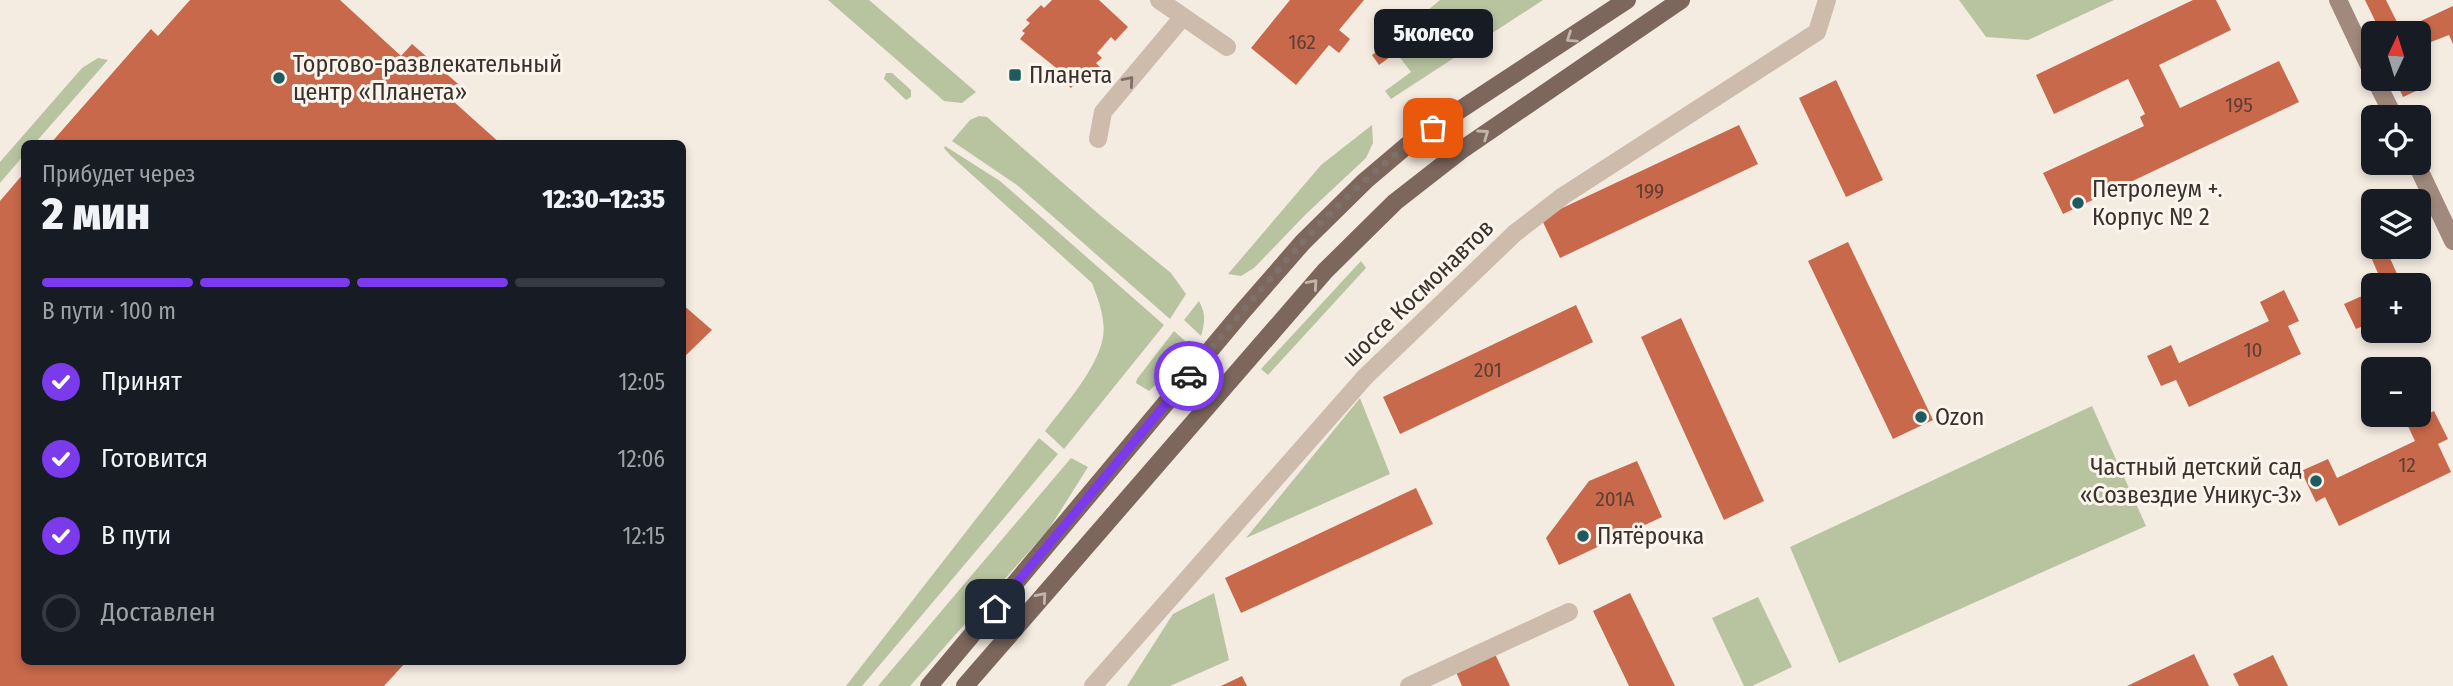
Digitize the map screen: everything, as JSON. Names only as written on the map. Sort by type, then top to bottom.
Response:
[{"type":"main road","points":[[929,686],[1242,312],[1303,242],[1365,181],[1411,142],[1627,0]]},
{"type":"main road","points":[[965,686],[1325,271],[1395,202],[1463,149],[1681,0]]},
{"type":"street","points":[[1159,0],[1227,47]]},
{"type":"street","name":"шоссе Космонавтов","points":[[1093,686],[1365,377],[1515,233],[1563,195],[1817,32],[1827,0]]},
{"type":"street","points":[[2338,0],[2361,49]]},
{"type":"street","points":[[1098,139],[1103,112],[1182,18]]},
{"type":"street","points":[[2422,175],[2453,241]]},
{"type":"street","points":[[1409,686],[1569,612]]},
{"type":"green space","points":[[828,0],[869,0],[976,92],[962,103],[944,101]]},
{"type":"green space","points":[[1440,0],[1543,0],[1391,99],[1385,91],[1411,72],[1389,43]]},
{"type":"green space","points":[[1959,0],[2114,0],[2028,40],[1986,37]]},
{"type":"green space","points":[[98,58],[108,60],[38,140],[21,140],[21,158],[0,183],[0,162],[82,68]]},
{"type":"green space","points":[[886,73],[892,73],[911,90],[911,97],[906,100],[884,79]]},
{"type":"green space","points":[[979,116],[987,117],[1171,273],[1186,294],[1170,319],[1017,185],[952,141],[970,120]]},
{"type":"green space","points":[[1372,125],[1373,143],[1366,158],[1254,268],[1241,276],[1228,274],[1321,165]]},
{"type":"green space","points":[[945,146],[1000,181],[1164,325],[1064,449],[1045,431],[1079,386],[1100,349],[1103,323],[1092,283],[950,155]]},
{"type":"green space","points":[[1361,261],[1366,268],[1268,375],[1261,369]]},
{"type":"green space","points":[[1199,301],[1204,318],[1201,336],[1184,320]]},
{"type":"green space","points":[[1174,331],[1194,349],[1149,391],[1136,383],[1137,379]]},
{"type":"green space","points":[[1360,398],[1390,474],[1246,538]]},
{"type":"green space","points":[[2092,406],[2146,526],[1839,663],[1790,547]]},
{"type":"green space","points":[[1039,438],[1058,454],[862,686],[846,686]]},
{"type":"green space","points":[[1071,458],[1088,467],[1049,529],[910,686],[878,686]]},
{"type":"green space","points":[[1214,593],[1229,660],[1170,686],[1127,686],[1173,614]]},
{"type":"green space","points":[[1758,597],[1792,667],[1752,686],[1744,686],[1712,618]]},
{"type":"building","name":"Торгово-развлекательный центр «Планета»","points":[[190,0],[340,0],[401,56],[412,44],[464,89],[453,101],[497,140],[54,140],[151,29],[158,36]]},
{"type":"building","points":[[1052,0],[1099,0],[1128,27],[1115,41],[1111,37],[1097,53],[1102,58],[1096,63],[1101,68],[1090,80],[1087,76],[1080,84],[1077,81],[1071,88],[1052,70],[1055,67],[1020,39],[1025,33],[1022,31],[1030,23],[1026,20],[1041,5],[1044,8]]},
{"type":"building","points":[[1290,0],[1364,0],[1339,30],[1350,39],[1339,53],[1329,45],[1296,85],[1251,48]]},
{"type":"building","points":[[2193,0],[2216,0],[2231,30],[2159,65],[2180,108],[2279,61],[2299,102],[2063,214],[2043,173],[2144,126],[2140,117],[2145,114],[2128,79],[2054,114],[2036,75]]},
{"type":"building","points":[[2365,0],[2386,0],[2396,21],[2375,21]]},
{"type":"building","points":[[2453,6],[2453,44],[2449,35],[2431,42],[2431,21],[2421,21]]},
{"type":"building","points":[[1389,43],[1397,52],[1379,65],[1372,55]]},
{"type":"building","points":[[1836,80],[1883,180],[1846,197],[1799,98]]},
{"type":"building","points":[[2400,91],[2416,91],[2403,97]]},
{"type":"building","points":[[1739,125],[1758,164],[1560,258],[1541,218]]},
{"type":"building","points":[[21,176],[21,665],[403,665],[384,686],[0,686],[0,201]]},
{"type":"building","points":[[1848,242],[1933,420],[1893,439],[1808,261]]},
{"type":"building","points":[[2372,259],[2390,259],[2397,273],[2378,273]]},
{"type":"building","points":[[2284,290],[2299,321],[2288,326],[2301,354],[2189,407],[2176,380],[2161,386],[2147,356],[2171,345],[2179,363],[2269,321],[2260,302]]},
{"type":"building","points":[[2361,296],[2361,327],[2356,329],[2344,304]]},
{"type":"building","points":[[1576,305],[1593,342],[1400,434],[1383,397]]},
{"type":"building","points":[[686,307],[712,330],[686,355]]},
{"type":"building","points":[[1681,318],[1764,501],[1724,520],[1641,337]]},
{"type":"building","points":[[2434,411],[2448,439],[2438,444],[2451,472],[2339,526],[2325,497],[2316,502],[2301,471],[2328,459],[2337,478],[2415,441],[2408,427],[2431,427],[2431,412]]},
{"type":"building","points":[[1637,461],[1662,517],[1559,565],[1546,538],[1589,481]]},
{"type":"building","points":[[1416,488],[1433,524],[1241,613],[1225,578]]},
{"type":"building","points":[[1630,593],[1675,686],[1629,686],[1593,611]]},
{"type":"building","points":[[1495,654],[1510,686],[1462,686],[1456,672]]},
{"type":"building","points":[[2194,654],[2209,686],[2127,686]]},
{"type":"building","points":[[2273,655],[2288,686],[2239,686],[2233,674]]},
{"type":"building","points":[[1242,676],[1247,686],[1221,686]]},
{"type":"way so far","points":[[1189,376],[1303,242],[1365,181],[1411,142],[1433,128]]},
{"type":"place","name":"Планета","points":[[1015,75]]},
{"type":"place","name":"Торгово-развлекательный центр «Планета»","points":[[279,78]]},
{"type":"place","name":"5колесо","points":[[1433,128]]},
{"type":"place","name":"Петролеум +. Корпус № 2","points":[[2078,203]]},
{"type":"place","name":"Ozon","points":[[1921,417]]},
{"type":"place","name":"Частный детский сад «Созвездие Уникус-3»","points":[[2316,481]]},
{"type":"place","name":"Пятёрочка","points":[[1583,536]]},
{"type":"route","points":[[995,609],[1189,376]]}]
